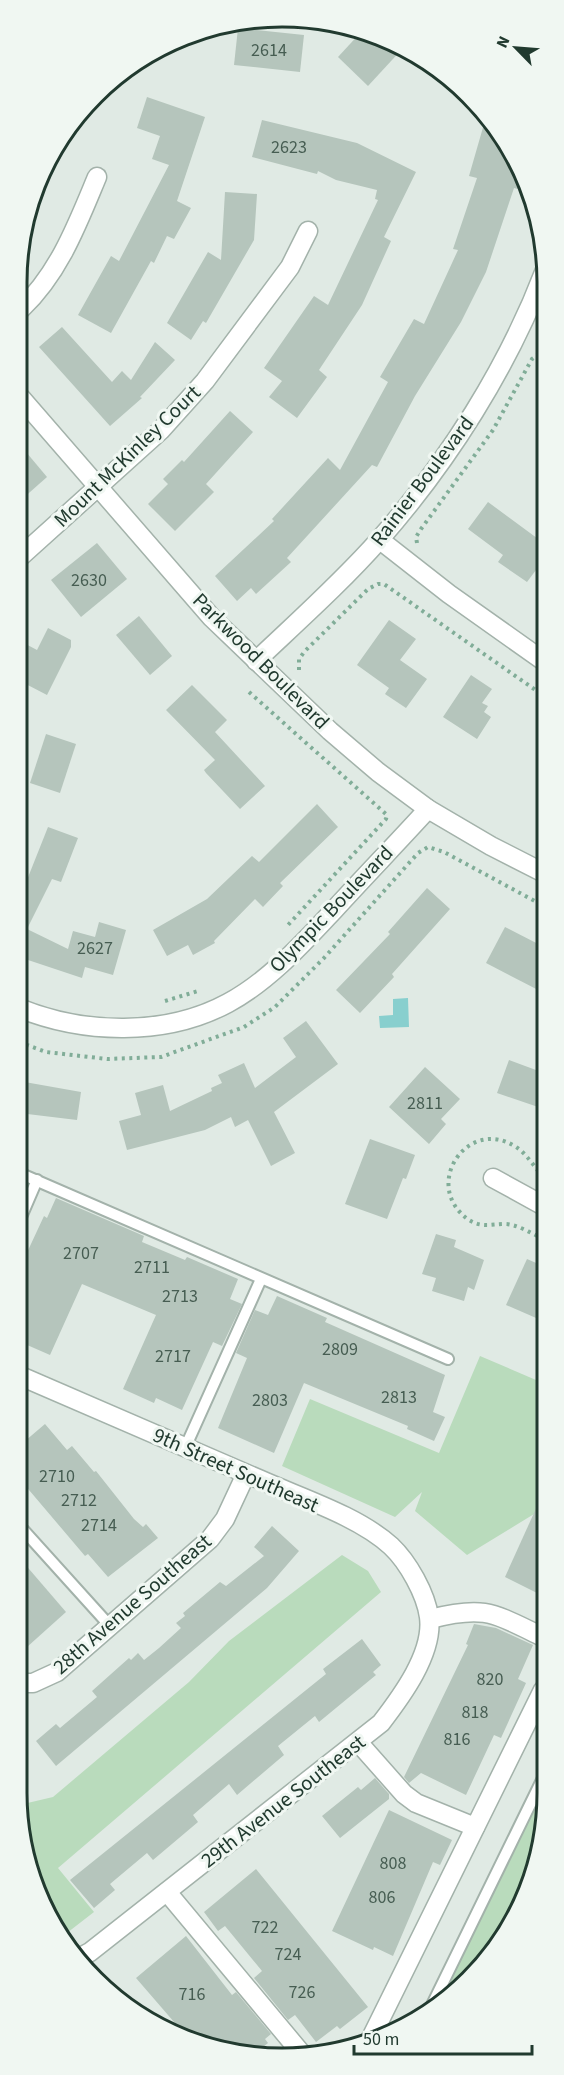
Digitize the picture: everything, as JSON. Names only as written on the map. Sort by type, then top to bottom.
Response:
[{"type":"street","points":[[27,301],[62,257],[97,177]]},
{"type":"street","name":"Mount McKinley Court","points":[[27,551],[161,430],[205,381],[290,267],[308,231]]},
{"type":"street","name":"Rainier Boulevard","points":[[256,661],[380,540],[458,435],[537,314]]},
{"type":"street","name":"Parkwood Boulevard","points":[[27,405],[212,618],[256,661],[378,772],[428,809],[491,846],[537,869]]},
{"type":"street","points":[[380,540],[449,594],[537,657]]},
{"type":"street","name":"Olympic Boulevard","points":[[27,1011],[69,1025],[100,1028],[170,1022],[204,1014],[229,1003],[297,949],[428,809]]},
{"type":"street","points":[[493,1178],[537,1202]]},
{"type":"street","name":"9th Street Southeast","points":[[27,1379],[246,1474],[374,1534],[400,1555],[427,1610]]},
{"type":"street","name":"28th Avenue Southeast","points":[[27,1683],[45,1680],[57,1672],[210,1539],[225,1519],[246,1474]]},
{"type":"street","points":[[427,1610],[477,1611],[503,1618],[537,1634]]},
{"type":"street","name":"29th Avenue Southeast","points":[[85,1955],[381,1723],[412,1680],[428,1634],[427,1610]]},
{"type":"street","points":[[375,2031],[537,1702]]},
{"type":"street","points":[[358,1742],[404,1794],[416,1803],[475,1827]]},
{"type":"street","points":[[167,1892],[296,2047]]},
{"type":"lane","points":[[27,1176],[448,1359]]},
{"type":"lane","points":[[27,1203],[37,1180]]},
{"type":"lane","points":[[185,1448],[261,1279]]},
{"type":"lane","points":[[27,1534],[110,1626]]},
{"type":"lane","points":[[437,1995],[537,1790]]},
{"type":"path","points":[[421,549],[416,537],[493,430],[532,359],[537,355]]},
{"type":"path","points":[[301,673],[297,667],[304,651],[368,589],[384,584],[537,691]]},
{"type":"path","points":[[249,692],[387,815],[284,929]]},
{"type":"path","points":[[155,1004],[206,989]]},
{"type":"green space","points":[[480,1356],[537,1380],[537,1512],[467,1555],[415,1511],[422,1492],[395,1517],[282,1466],[310,1399],[439,1453]]},
{"type":"green space","points":[[342,1555],[368,1571],[381,1592],[58,1868],[94,1912],[68,1932],[46,1891],[32,1843],[28,1803],[53,1797],[189,1682],[229,1641]]},
{"type":"green space","points":[[536,1806],[535,1826],[528,1859],[511,1906],[494,1935],[474,1961],[447,1988]]},
{"type":"water","points":[[408,998],[409,1027],[380,1028],[379,1016],[393,1015],[393,999]]},
{"type":"building","points":[[248,29],[304,35],[300,72],[234,65],[238,31]]},
{"type":"building","points":[[355,38],[397,54],[368,86],[338,57]]},
{"type":"building","points":[[147,97],[205,117],[177,201],[191,208],[174,239],[167,236],[154,263],[151,261],[111,333],[78,315],[111,256],[119,261],[169,165],[152,159],[160,136],[137,128]]},
{"type":"building","points":[[262,120],[357,143],[416,172],[384,237],[391,241],[362,305],[319,370],[327,377],[297,418],[269,397],[282,381],[264,368],[314,296],[328,305],[378,200],[375,199],[377,190],[336,180],[318,171],[317,174],[252,157]]},
{"type":"building","points":[[483,126],[503,155],[519,186],[518,189],[514,188],[486,272],[461,322],[415,396],[377,467],[372,465],[287,558],[291,562],[256,594],[251,588],[237,601],[215,576],[274,521],[272,519],[328,458],[340,470],[388,382],[380,377],[414,319],[424,324],[458,250],[453,249],[477,178],[469,176]]},
{"type":"building","points":[[225,192],[257,194],[254,240],[206,323],[203,321],[191,340],[167,323],[208,252],[221,260]]},
{"type":"building","points":[[62,327],[112,382],[122,371],[131,380],[155,342],[175,360],[140,397],[142,398],[110,426],[39,347]]},
{"type":"building","points":[[230,411],[253,432],[206,484],[214,492],[175,531],[148,504],[168,484],[163,479],[182,460],[184,462]]},
{"type":"building","points":[[27,453],[47,477],[27,495]]},
{"type":"building","points":[[488,502],[537,538],[537,569],[527,582],[498,562],[503,555],[468,529]]},
{"type":"building","points":[[97,543],[127,579],[81,617],[51,580]]},
{"type":"building","points":[[139,616],[172,656],[150,675],[116,635]]},
{"type":"building","points":[[389,620],[416,639],[400,660],[427,679],[406,708],[385,694],[389,688],[357,665]]},
{"type":"building","points":[[48,628],[71,640],[71,647],[47,695],[27,685],[27,645],[37,650]]},
{"type":"building","points":[[471,675],[492,689],[482,703],[488,706],[484,712],[491,717],[477,739],[443,717]]},
{"type":"building","points":[[192,685],[227,720],[215,732],[265,786],[240,809],[204,770],[215,760],[166,710]]},
{"type":"building","points":[[46,734],[76,744],[60,793],[30,783]]},
{"type":"building","points":[[317,804],[338,827],[280,883],[283,886],[263,907],[255,899],[214,941],[215,943],[193,955],[188,945],[167,956],[153,930],[207,899],[252,856],[259,862]]},
{"type":"building","points":[[48,827],[78,838],[61,882],[52,879],[27,929],[27,880]]},
{"type":"building","points":[[427,888],[450,909],[392,974],[394,977],[360,1013],[336,990],[390,934],[388,932]]},
{"type":"building","points":[[99,922],[126,930],[113,975],[85,967],[82,978],[27,960],[27,929],[68,949],[73,931],[95,937]]},
{"type":"building","points":[[505,927],[537,943],[537,989],[486,963]]},
{"type":"building","points":[[306,1021],[338,1064],[274,1112],[295,1153],[271,1166],[248,1120],[235,1127],[231,1117],[205,1130],[127,1150],[119,1121],[141,1115],[135,1093],[163,1085],[170,1111],[212,1091],[211,1088],[222,1083],[218,1075],[244,1063],[255,1088],[296,1057],[283,1038]]},
{"type":"building","points":[[509,1060],[537,1070],[537,1107],[497,1093]]},
{"type":"building","points":[[425,1067],[460,1099],[441,1119],[446,1124],[429,1144],[389,1107]]},
{"type":"building","points":[[27,1082],[81,1092],[77,1120],[27,1114]]},
{"type":"building","points":[[370,1139],[415,1155],[387,1219],[345,1204]]},
{"type":"building","points":[[56,1198],[144,1236],[142,1242],[185,1260],[187,1257],[238,1279],[230,1299],[242,1304],[222,1346],[213,1342],[182,1410],[156,1398],[154,1403],[123,1389],[156,1315],[82,1284],[50,1355],[27,1345],[27,1253],[44,1216],[47,1218]]},
{"type":"building","points":[[436,1234],[456,1240],[454,1247],[484,1260],[474,1290],[468,1287],[464,1301],[432,1291],[436,1278],[422,1274]]},
{"type":"building","points":[[527,1259],[537,1263],[537,1318],[506,1305]]},
{"type":"building","points":[[277,1296],[327,1318],[325,1322],[445,1375],[433,1412],[445,1417],[434,1441],[407,1429],[408,1426],[304,1383],[274,1453],[218,1428],[247,1358],[236,1353],[255,1310],[268,1315]]},
{"type":"building","points":[[45,1424],[67,1450],[72,1446],[94,1472],[96,1471],[134,1519],[143,1527],[146,1524],[158,1538],[108,1577],[88,1554],[85,1556],[27,1488],[27,1439]]},
{"type":"building","points":[[537,1506],[537,1593],[505,1577]]},
{"type":"building","points":[[272,1526],[299,1551],[267,1588],[56,1766],[36,1741],[56,1724],[60,1728],[97,1697],[92,1691],[129,1658],[131,1660],[138,1653],[144,1660],[159,1648],[181,1628],[176,1623],[185,1616],[183,1613],[220,1582],[226,1586],[264,1556],[254,1547]]},
{"type":"building","points":[[27,1567],[66,1612],[27,1647]]},
{"type":"building","points":[[474,1624],[496,1628],[533,1645],[518,1679],[526,1683],[501,1738],[494,1735],[466,1795],[421,1773],[409,1783],[404,1777],[468,1645],[466,1644]]},
{"type":"building","points":[[362,1639],[381,1665],[373,1672],[376,1675],[319,1722],[315,1716],[278,1746],[284,1755],[237,1795],[229,1784],[193,1815],[198,1822],[153,1860],[147,1853],[110,1884],[115,1890],[94,1908],[70,1880],[326,1674],[323,1669]]},
{"type":"building","points":[[375,1778],[389,1794],[389,1799],[340,1838],[322,1816],[358,1787],[361,1790]]},
{"type":"building","points":[[389,1810],[452,1840],[440,1865],[433,1862],[393,1956],[374,1947],[373,1950],[332,1931]]},
{"type":"building","points":[[256,1869],[368,2007],[340,2029],[337,2026],[316,2042],[295,2015],[288,2020],[254,1978],[262,1971],[225,1926],[218,1931],[204,1912]]},
{"type":"building","points":[[186,1936],[232,1995],[236,1992],[271,2034],[265,2039],[268,2043],[263,2047],[232,2043],[177,2026],[136,1978]]}]
